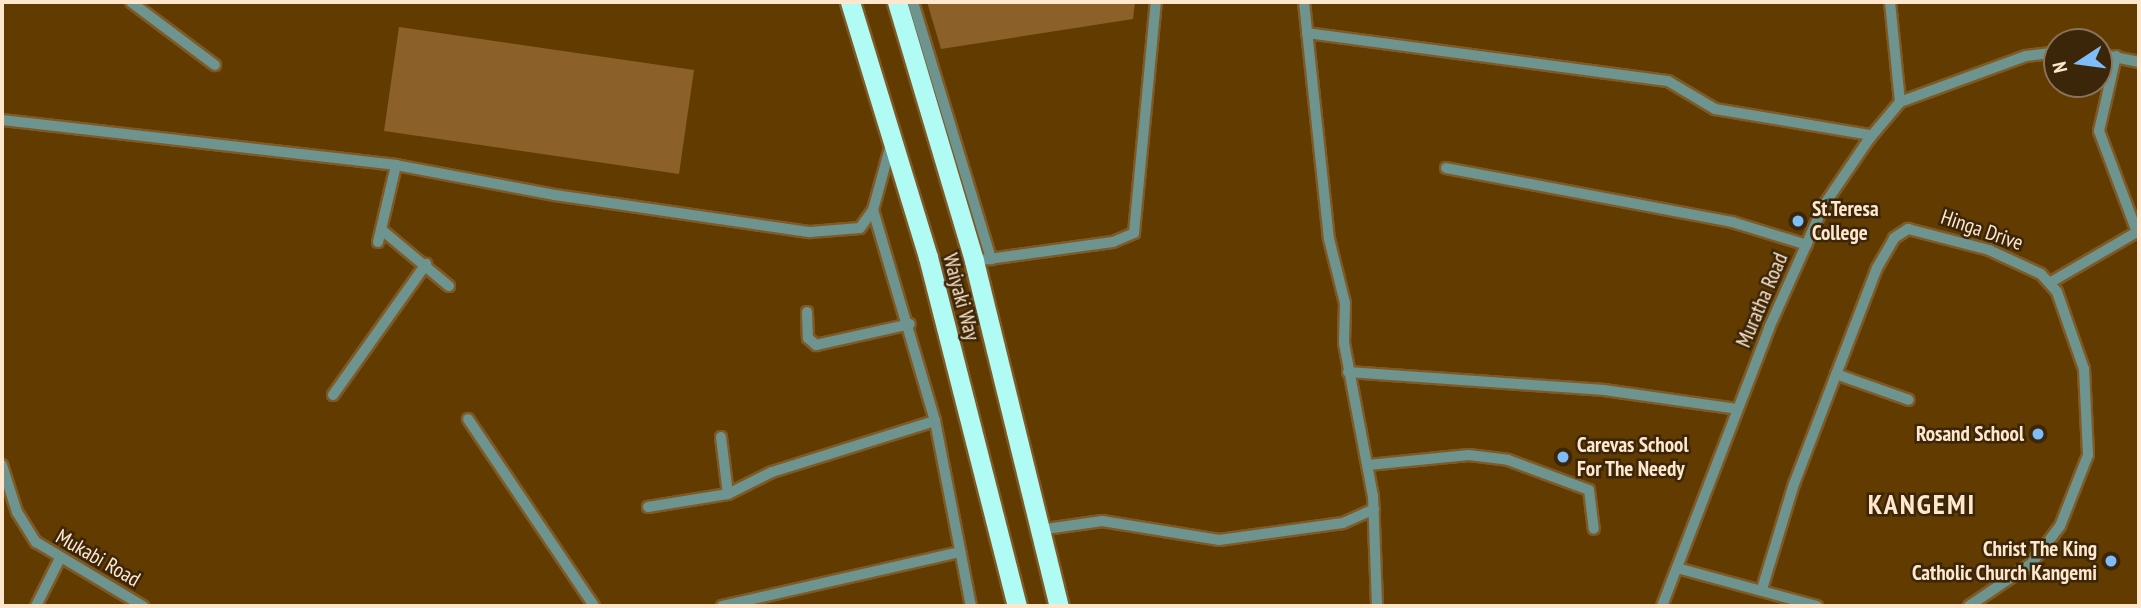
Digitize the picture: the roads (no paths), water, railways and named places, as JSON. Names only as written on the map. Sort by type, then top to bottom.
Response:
[{"type":"highway","name":"Waiyaki Way","points":[[850,2],[891,144],[928,257],[1017,606]]},
{"type":"highway","name":"Waiyaki Way","points":[[897,2],[982,260],[1039,530],[1059,606]]},
{"type":"street","points":[[131,2],[215,65]]},
{"type":"street","points":[[913,2],[982,260],[1113,242],[1133,233],[1156,2]]},
{"type":"street","points":[[1304,2],[1329,239],[1345,303],[1348,372],[1368,465],[1374,509],[1377,606]]},
{"type":"street","points":[[1890,2],[1900,102]]},
{"type":"street","points":[[1307,33],[1668,81],[1715,109],[1871,135]]},
{"type":"street","name":"Muratha Road","points":[[1662,606],[1737,409],[1824,205],[1871,135],[1900,102],[2026,55],[2043,53]]},
{"type":"street","points":[[2113,56],[2139,62]]},
{"type":"street","points":[[1969,606],[2045,551],[2088,455],[2084,369],[2051,282],[2137,232],[2099,131],[2116,56]]},
{"type":"street","points":[[2,120],[396,165],[555,195],[810,232],[860,228],[873,210],[891,144]]},
{"type":"street","points":[[396,165],[381,236],[426,264],[449,286]]},
{"type":"street","points":[[1446,168],[1732,222],[1807,245]]},
{"type":"street","points":[[873,210],[911,324],[935,421],[971,606]]},
{"type":"street","name":"Hinga Drive","points":[[1762,589],[1836,374],[1886,248],[1908,229],[1989,250],[2051,282]]},
{"type":"street","points":[[333,395],[426,264]]},
{"type":"street","points":[[807,312],[808,338],[816,345],[911,324]]},
{"type":"street","points":[[1348,372],[1604,390],[1737,409]]},
{"type":"street","points":[[1836,374],[1909,400]]},
{"type":"street","points":[[468,419],[594,606]]},
{"type":"street","points":[[648,507],[728,494],[772,472],[935,421]]},
{"type":"street","points":[[721,437],[728,494]]},
{"type":"street","points":[[1368,465],[1469,455],[1508,460],[1589,490],[1594,529]]},
{"type":"street","name":"Mukabi Road","points":[[2,465],[27,529],[59,560],[143,606]]},
{"type":"street","points":[[1039,530],[1102,520],[1219,540],[1343,523],[1374,509]]},
{"type":"street","points":[[722,606],[960,552]]},
{"type":"street","points":[[36,606],[59,560]]},
{"type":"street","points":[[1676,568],[1762,589],[1817,606]]},
{"type":"place","name":"St.Teresa College","points":[[1798,221]]},
{"type":"place","name":"Rosand School","points":[[2038,434]]},
{"type":"place","name":"Carevas School For The Needy","points":[[1563,457]]},
{"type":"place","name":"Christ The King Catholic Church Kangemi","points":[[2111,561]]},
{"type":"district","name":"KANGEMI","points":[[1922,504]]}]
